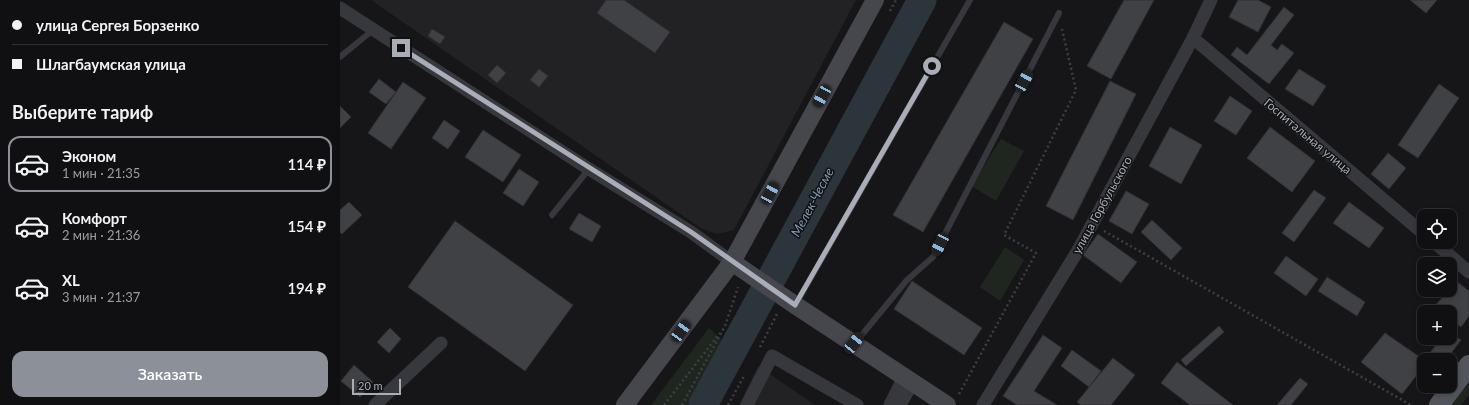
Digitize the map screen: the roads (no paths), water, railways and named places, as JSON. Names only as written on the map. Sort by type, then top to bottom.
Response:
[{"type":"main road","points":[[625,405],[739,267],[875,0]]},
{"type":"main road","points":[[739,267],[909,380],[952,402]]},
{"type":"main road","points":[[1439,405],[1469,365]]},
{"type":"street","name":"улица Горбульского","points":[[983,405],[1077,252],[1193,38],[1211,0]]},
{"type":"street","points":[[340,8],[589,169],[691,232],[739,267]]},
{"type":"street","name":"Госпитальная улица","points":[[1193,38],[1417,228]]},
{"type":"street","points":[[1442,249],[1469,272]]},
{"type":"street","points":[[375,405],[441,343]]},
{"type":"street","points":[[747,405],[772,356],[857,405]]},
{"type":"street","points":[[890,405],[909,380]]},
{"type":"street","points":[[900,405],[909,380]]},
{"type":"lane","points":[[790,302],[970,0]]},
{"type":"lane","points":[[854,343],[907,280],[932,257],[1059,13]]},
{"type":"lane","points":[[340,57],[373,30]]},
{"type":"lane","points":[[552,215],[589,169]]},
{"type":"waterway","name":"Мелек-Чесме","points":[[703,405],[922,0]]}]
